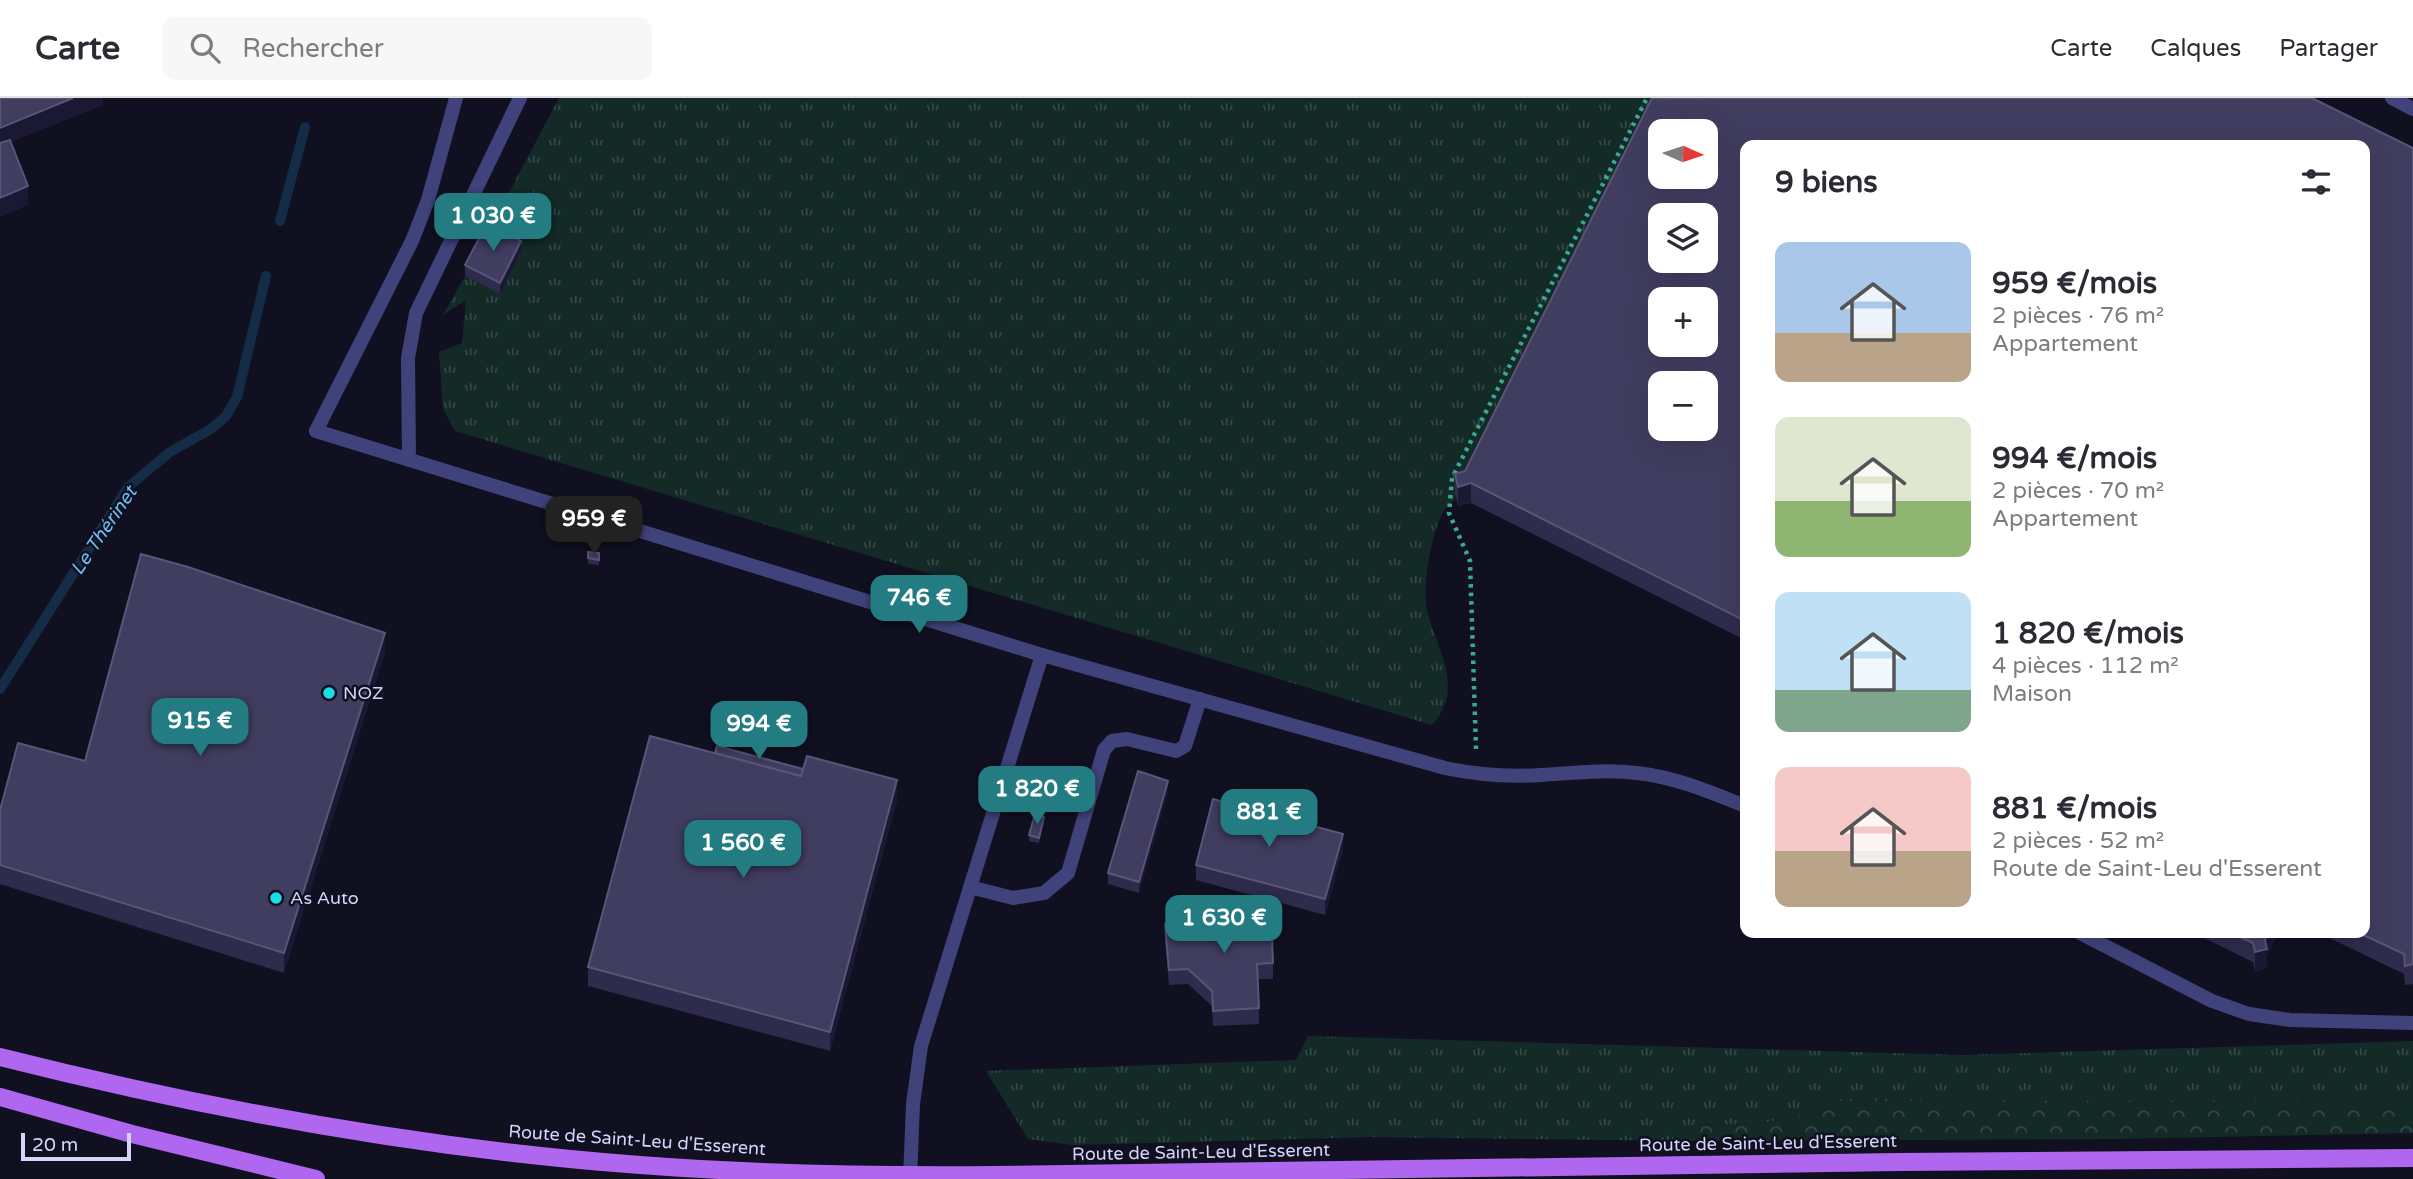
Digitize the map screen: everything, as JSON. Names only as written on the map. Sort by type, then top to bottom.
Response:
[{"type":"main road","name":"Route de Saint-Leu d'Esserent","points":[[0,1057],[249,1113],[467,1147],[654,1166],[910,1177],[1058,1177],[1940,1161],[2413,1158]]},
{"type":"main road","points":[[0,1097],[144,1137],[316,1179]]},
{"type":"street","points":[[457,98],[428,200],[416,231],[316,431],[1042,655],[1423,762],[1477,775],[1637,772],[1689,785],[1740,804]]},
{"type":"street","points":[[409,460],[408,358],[416,313],[520,98]]},
{"type":"street","points":[[2392,98],[2413,109]]},
{"type":"street","points":[[910,1177],[913,1104],[921,1046],[1042,655]]},
{"type":"street","points":[[971,887],[1013,898],[1044,893],[1068,873],[1104,750],[1112,741],[1127,739],[1176,751],[1185,746],[1200,699]]},
{"type":"street","points":[[2090,938],[2212,1001],[2249,1014],[2290,1020],[2413,1023]]},
{"type":"path","points":[[1477,775],[1470,561],[1449,513],[1452,478],[1647,98]]},
{"type":"green space","points":[[559,98],[1662,98],[1651,119],[1648,119],[1648,126],[1465,491],[1442,514],[1438,524],[1428,563],[1426,604],[1448,684],[1442,711],[1432,725],[455,431],[443,409],[439,352],[462,343],[466,300],[443,315],[465,276],[500,294],[521,252],[487,234]]},
{"type":"green space","points":[[1308,1036],[1962,1055],[2413,1041],[2413,1101],[2031,1103],[1872,1098],[1821,1100],[1807,1114],[1756,1125],[1694,1124],[1687,1131],[1695,1141],[1370,1137],[1073,1145],[1028,1139],[986,1071],[1296,1060]]},
{"type":"green space","points":[[1872,1098],[2031,1103],[2413,1101],[2413,1133],[2117,1139],[1695,1141],[1686,1131],[1694,1124],[1756,1125],[1807,1114],[1820,1100]]},
{"type":"building","points":[[0,98],[73,98],[0,128]]},
{"type":"building","points":[[1652,98],[2312,98],[2413,148],[2413,964],[2405,966],[2404,954],[2370,938],[2370,140],[1740,140],[1740,618],[1471,483],[1458,487],[1455,474],[1465,471]]},
{"type":"building","points":[[10,140],[28,186],[0,198],[0,143]]},
{"type":"building","points":[[487,223],[521,241],[500,283],[465,265]]},
{"type":"building","points":[[588,552],[599,553],[599,560],[588,558]]},
{"type":"building","points":[[141,554],[188,567],[385,633],[284,953],[0,865],[0,810],[18,743],[85,761]]},
{"type":"building","points":[[650,736],[801,776],[807,756],[897,780],[830,1032],[588,967]]},
{"type":"building","points":[[717,746],[803,769],[801,776],[715,753]]},
{"type":"building","points":[[1138,771],[1168,781],[1139,882],[1108,873]]},
{"type":"building","points":[[1213,799],[1343,834],[1325,899],[1196,865]]},
{"type":"building","points":[[1035,814],[1044,817],[1039,838],[1029,835]]},
{"type":"building","points":[[1271,911],[1273,963],[1257,964],[1259,1008],[1213,1011],[1212,991],[1188,969],[1169,970],[1165,924],[1209,921],[1209,914]]},
{"type":"building","points":[[2242,938],[2266,938],[2267,949],[2255,952],[2253,943]]},
{"type":"waterway","name":"Le Thérinet","points":[[280,221],[305,127]]},
{"type":"waterway","name":"Le Thérinet","points":[[0,689],[128,487],[170,452],[211,429],[226,416],[237,397],[266,276]]},
{"type":"place","name":"NOZ","points":[[329,693]]},
{"type":"place","name":"As Auto","points":[[276,898]]}]
